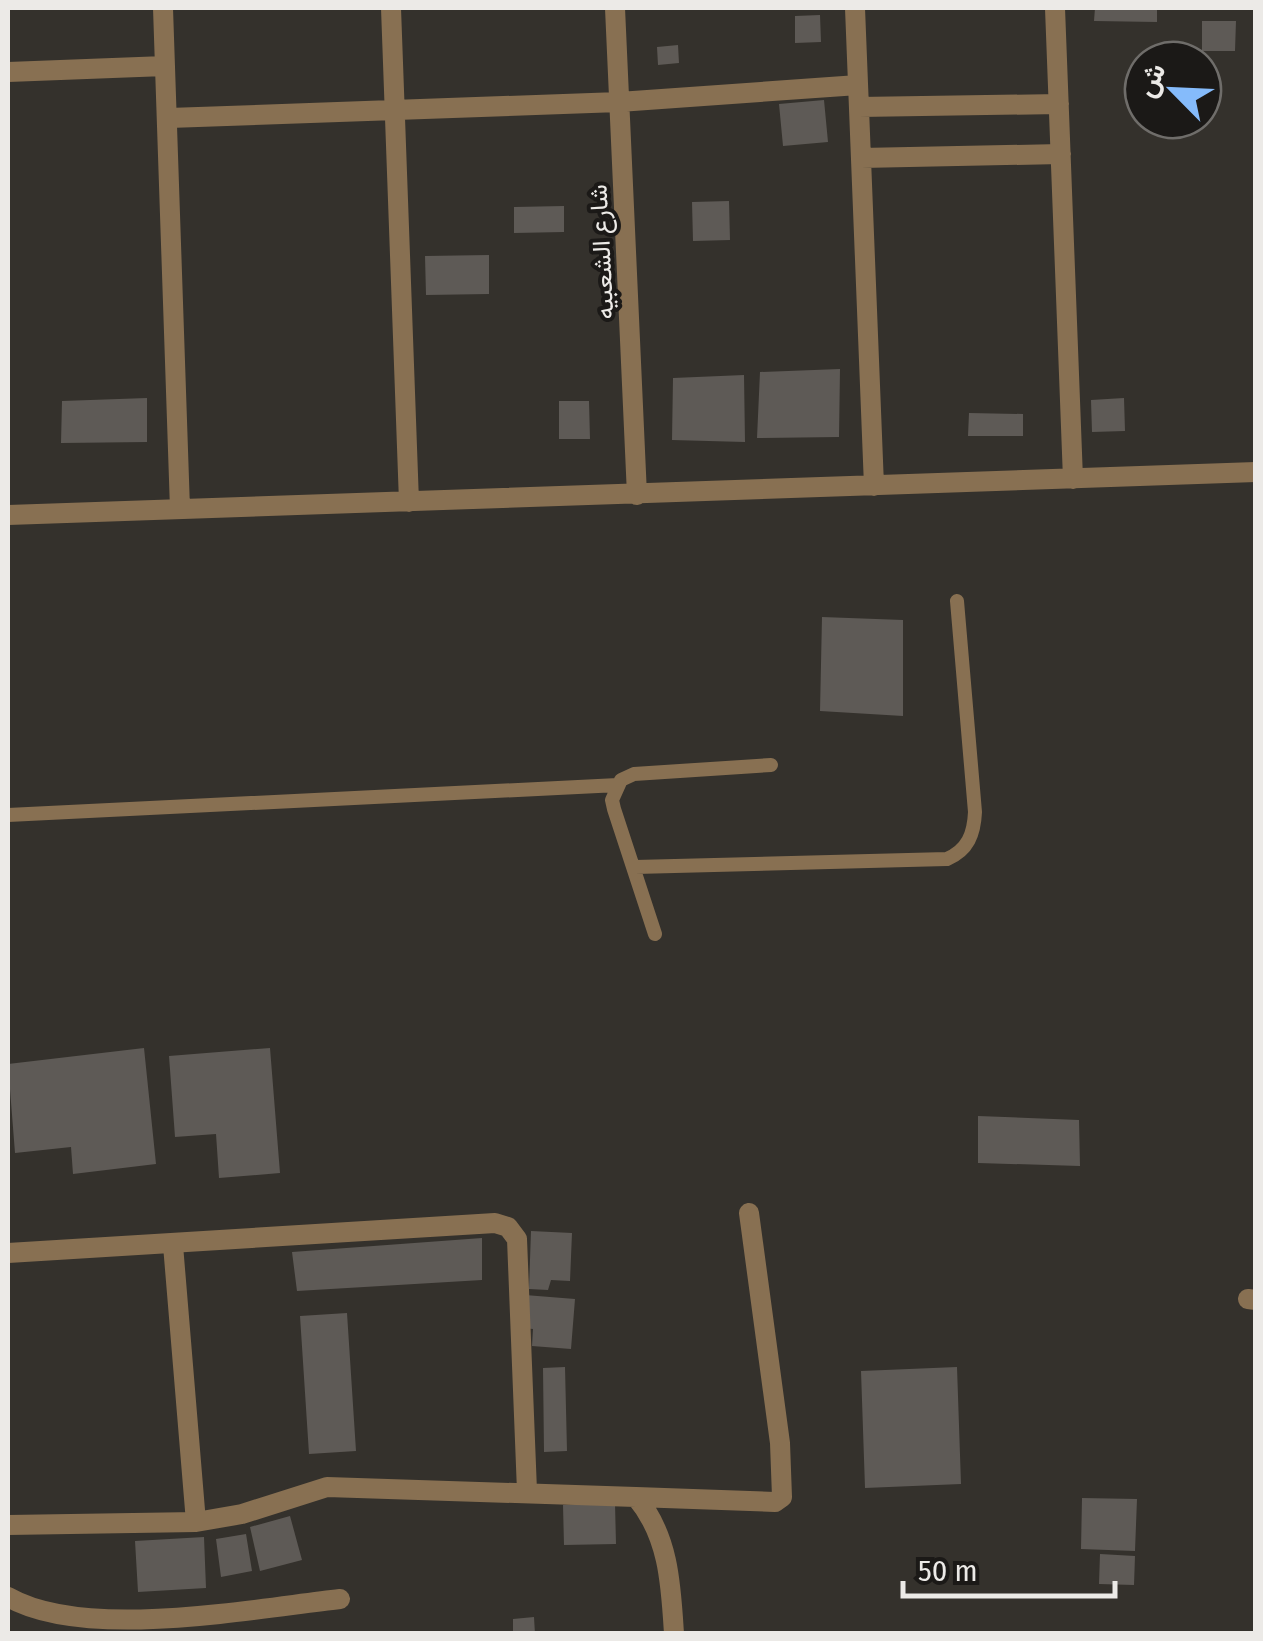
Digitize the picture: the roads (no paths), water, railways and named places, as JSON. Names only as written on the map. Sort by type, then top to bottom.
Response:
[{"type":"street","points":[[163,8],[170,118],[180,509]]},
{"type":"street","points":[[392,8],[409,502]]},
{"type":"street","name":"شارع الشعبيه","points":[[615,8],[637,495]]},
{"type":"street","points":[[854,8],[874,486]]},
{"type":"street","points":[[1055,8],[1074,479]]},
{"type":"street","points":[[8,72],[165,66]]},
{"type":"street","points":[[170,118],[619,102],[858,85]]},
{"type":"street","points":[[859,107],[1059,104]]},
{"type":"street","points":[[861,158],[1060,154]]},
{"type":"street","points":[[8,515],[1256,472]]},
{"type":"street","points":[[8,1525],[196,1522],[242,1514],[327,1487],[775,1502],[782,1498],[780,1443],[749,1213]]},
{"type":"street","points":[[8,1253],[495,1223],[508,1227],[517,1239],[527,1491]]},
{"type":"street","points":[[173,1245],[196,1522]]},
{"type":"street","points":[[636,1497],[663,1546],[670,1572],[674,1634]]},
{"type":"street","points":[[8,1597],[65,1618],[202,1624],[340,1598]]},
{"type":"lane","points":[[635,867],[947,859],[961,852],[973,833],[975,812],[957,601]]},
{"type":"lane","points":[[8,815],[618,784],[634,774],[772,765]]},
{"type":"lane","points":[[618,784],[614,809],[655,934]]}]
